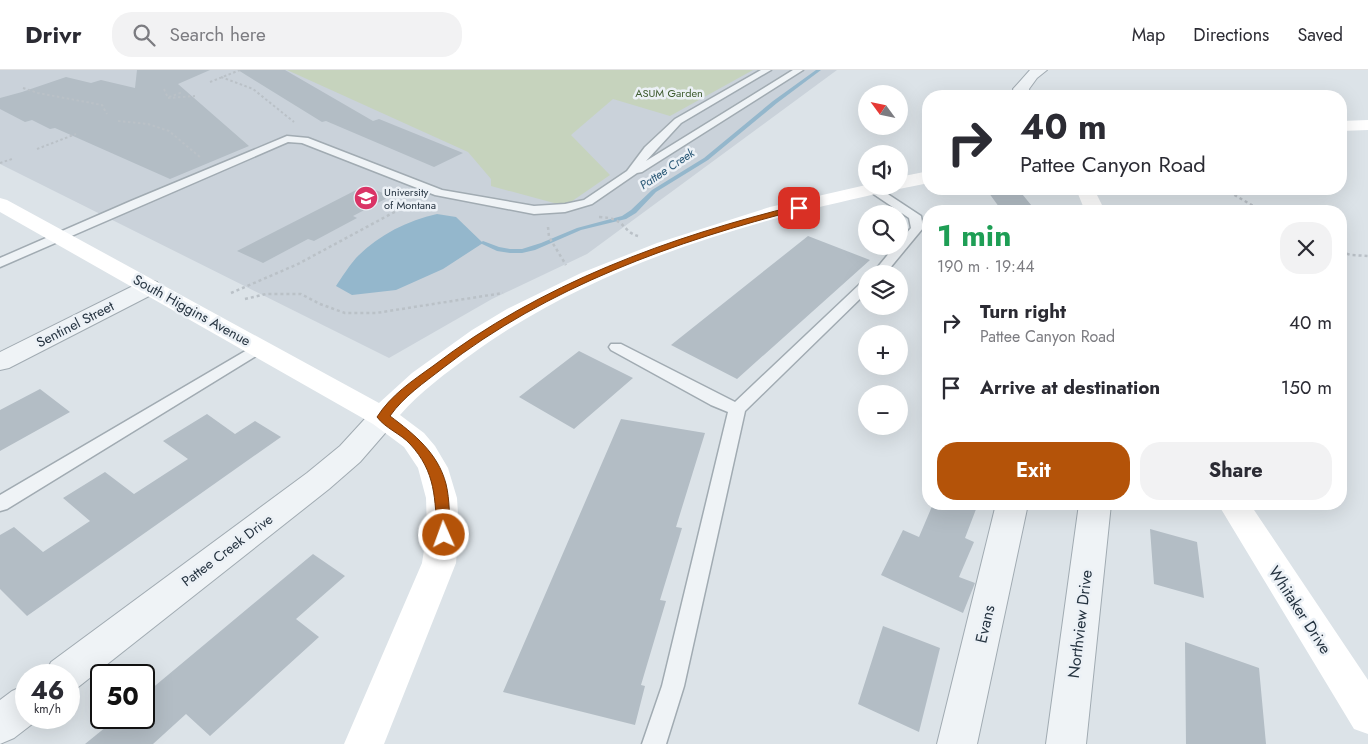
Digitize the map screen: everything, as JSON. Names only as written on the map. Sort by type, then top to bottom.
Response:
[{"type":"main road","points":[[1347,126],[1368,124]]},
{"type":"main road","points":[[908,181],[922,178]]},
{"type":"main road","points":[[383,417],[403,394],[468,344],[505,321],[572,286],[647,253],[743,221],[858,193]]},
{"type":"main road","name":"South Higgins Avenue","points":[[0,204],[383,417],[414,440],[432,464],[440,485],[444,535],[439,563],[364,744]]},
{"type":"main road","name":"Whitaker Drive","points":[[1237,510],[1368,716]]},
{"type":"street","points":[[1021,90],[1032,75],[1040,70]]},
{"type":"street","name":"Sentinel Street","points":[[0,362],[149,287]]},
{"type":"street","name":"Pattee Creek Drive","points":[[78,664],[318,481],[350,454],[383,417]]},
{"type":"street","name":"Evans","points":[[957,744],[1011,510]]},
{"type":"street","name":"Northview Drive","points":[[1066,744],[1093,510]]},
{"type":"street","points":[[0,724],[15,712]]},
{"type":"lane","points":[[632,174],[649,149],[678,121],[767,70]]},
{"type":"lane","points":[[0,263],[287,139],[304,140],[439,193],[534,210],[565,208],[588,202],[799,70]]},
{"type":"lane","points":[[886,265],[917,228],[915,216],[888,195]]},
{"type":"lane","points":[[654,744],[673,686],[738,409],[858,294]]},
{"type":"lane","points":[[616,347],[717,402],[738,409]]},
{"type":"lane","points":[[0,504],[259,348]]},
{"type":"path","points":[[210,82],[240,70]]},
{"type":"path","points":[[221,77],[253,88],[296,124]]},
{"type":"path","points":[[24,88],[38,93],[102,105],[107,114]]},
{"type":"path","points":[[164,89],[168,98]]},
{"type":"path","points":[[168,98],[183,92]]},
{"type":"path","points":[[168,98],[195,96]]},
{"type":"path","points":[[118,121],[148,124],[169,131],[202,160]]},
{"type":"path","points":[[37,149],[76,134]]},
{"type":"path","points":[[0,163],[12,159]]},
{"type":"path","points":[[231,293],[283,272],[325,251],[400,208],[439,193]]},
{"type":"path","points":[[1234,195],[1252,205]]},
{"type":"path","points":[[588,202],[584,208],[586,216],[610,217],[624,222],[631,234],[644,237]]},
{"type":"path","points":[[549,237],[568,268]]},
{"type":"path","points":[[1347,254],[1368,256]]},
{"type":"path","points":[[245,299],[266,294],[301,294],[320,304],[345,313],[376,313],[510,292]]},
{"type":"shaded area","name":"University of Montana","points":[[0,70],[837,70],[587,254],[492,299],[389,358],[0,164]]},
{"type":"green space","name":"ASUM Garden","points":[[287,70],[753,70],[670,116],[613,99],[571,135],[610,175],[565,206],[491,186],[491,179],[468,152]]},
{"type":"water","points":[[437,214],[456,217],[483,243],[443,269],[396,290],[352,295],[336,286],[356,258],[374,242],[404,225]]},
{"type":"building","points":[[137,70],[210,70],[178,84],[249,146],[170,179],[55,128],[50,129],[32,120],[25,122],[0,109],[0,98],[66,77],[91,83],[101,80],[135,88]]},
{"type":"building","points":[[238,70],[285,70],[373,121],[379,119],[463,153],[434,167],[326,121],[322,122]]},
{"type":"building","points":[[364,186],[391,196],[353,216],[357,218],[314,241],[308,239],[263,263],[237,251]]},
{"type":"building","points":[[990,195],[1023,195],[1031,205],[998,205]]},
{"type":"building","points":[[808,236],[870,260],[864,265],[858,265],[858,271],[737,379],[671,345]]},
{"type":"building","points":[[579,351],[633,378],[574,429],[519,397]]},
{"type":"building","points":[[40,389],[70,412],[0,451],[0,410]]},
{"type":"building","points":[[207,414],[235,434],[255,421],[281,437],[27,616],[0,589],[0,535],[14,527],[43,552],[90,521],[63,498],[105,472],[134,494],[188,459],[163,441]]},
{"type":"building","points":[[621,419],[705,433],[676,527],[682,528],[660,600],[666,601],[641,685],[645,686],[635,725],[503,692]]},
{"type":"building","points":[[930,510],[976,510],[965,538],[974,542],[959,577],[975,583],[963,613],[881,575],[903,530],[919,537]]},
{"type":"building","points":[[1150,529],[1197,542],[1204,598],[1154,584]]},
{"type":"building","points":[[313,554],[345,576],[296,619],[319,637],[210,736],[186,714],[153,744],[85,744],[103,729],[155,729],[155,686]]},
{"type":"building","points":[[883,626],[940,648],[919,732],[858,704]]},
{"type":"building","points":[[1185,642],[1259,668],[1266,744],[1186,744]]},
{"type":"waterway","name":"Pattee Creek","points":[[483,243],[497,249],[522,251],[579,229],[611,222],[634,212],[654,191],[706,159],[775,102],[819,70]]},
{"type":"place","name":"University of Montana","points":[[366,198]]},
{"type":"route","points":[[444,535],[440,485],[432,464],[414,440],[383,417],[396,399],[468,344],[505,321],[572,286],[647,253],[743,221],[799,208]]}]
